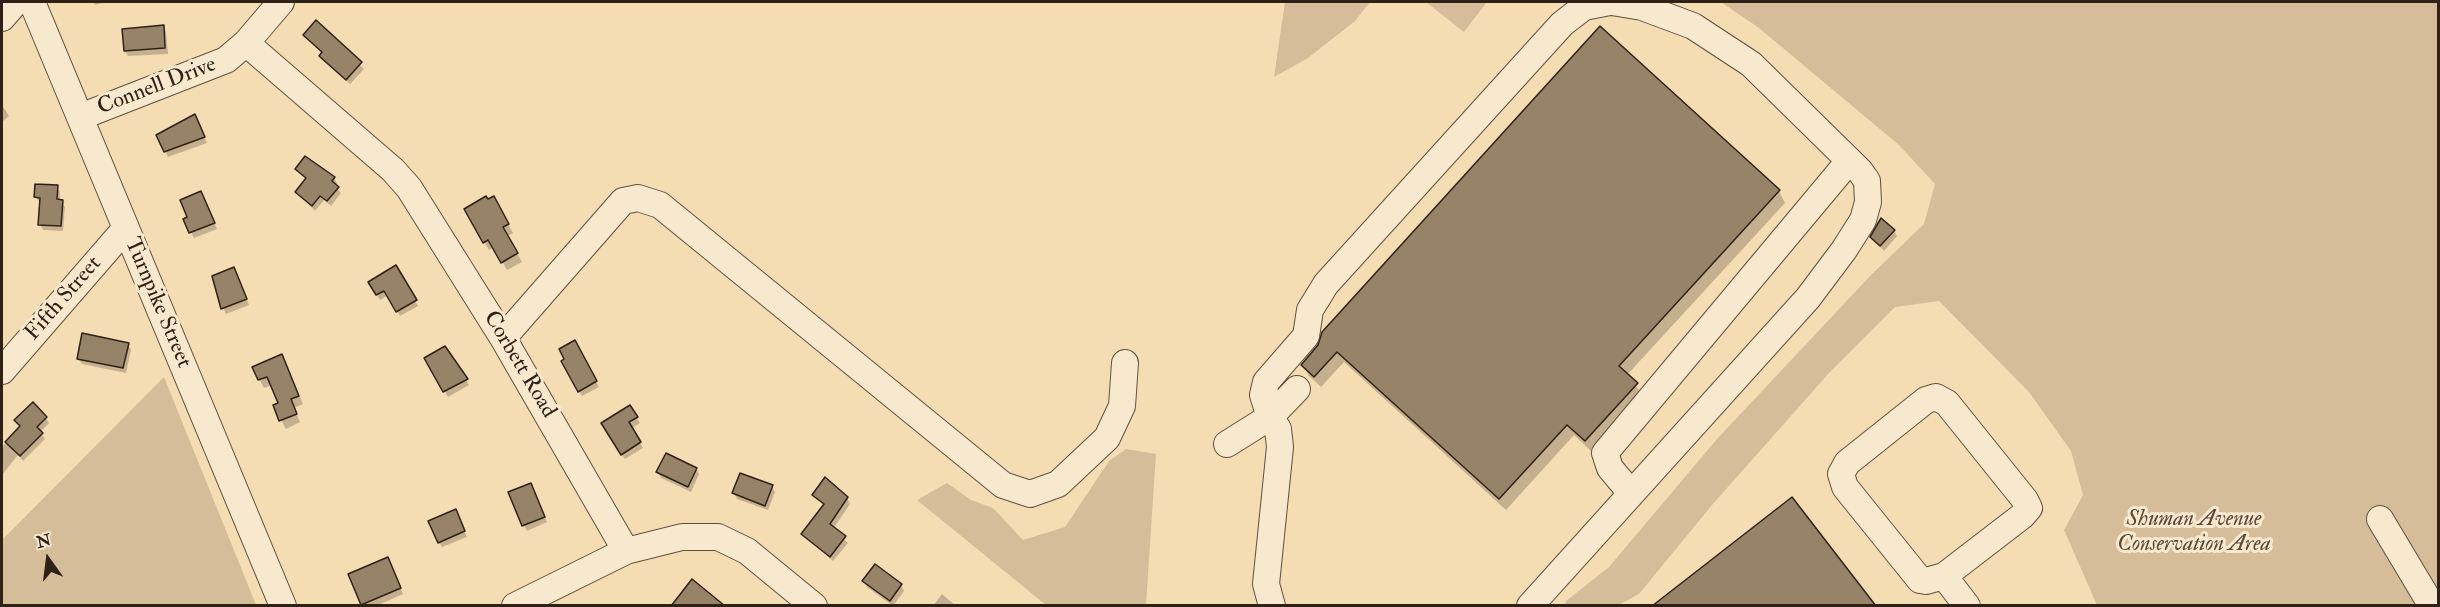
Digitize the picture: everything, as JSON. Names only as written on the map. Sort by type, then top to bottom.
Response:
[{"type":"street","points":[[2,18],[16,2]]},
{"type":"street","name":"Turnpike Street","points":[[32,2],[283,606]]},
{"type":"street","name":"Connell Drive","points":[[80,117],[214,65],[246,43],[281,2]]},
{"type":"street","points":[[1272,606],[1266,584],[1280,447],[1278,429],[1270,417],[1263,395],[1266,382],[1306,336],[1310,310],[1326,284],[1562,24],[1584,7],[1611,2],[1642,8],[1693,26],[1751,64],[1867,181],[1868,202],[1863,220],[1808,298],[1530,606]]},
{"type":"street","name":"Corbett Road","points":[[246,43],[393,170],[409,188],[504,338],[626,551]]},
{"type":"street","points":[[1631,493],[1610,468],[1605,453],[1849,161]]},
{"type":"street","points":[[504,338],[623,201],[638,198],[660,205],[1003,485],[1030,494],[1058,484],[1107,438],[1122,406],[1125,363]]},
{"type":"street","name":"Fifth Street","points":[[2,371],[126,228]]},
{"type":"street","points":[[1227,444],[1270,417],[1296,389]]},
{"type":"street","points":[[1936,397],[1947,403],[2029,508],[2022,516],[1944,576],[1933,580],[1920,580],[1845,488],[1841,474],[1847,463],[1926,400],[1936,397]]},
{"type":"street","points":[[2380,519],[2432,606]]},
{"type":"street","points":[[515,606],[626,551],[682,537],[718,537],[747,551],[814,606]]},
{"type":"street","points":[[1944,576],[1967,606]]},
{"type":"green space","points":[[1285,2],[1370,2],[1355,21],[1308,58],[1274,77]]},
{"type":"green space","points":[[1426,2],[1487,2],[1464,32]]},
{"type":"green space","name":"Shuman Avenue Conservation Area","points":[[1721,2],[2438,2],[2438,605],[2097,605],[2064,530],[2083,495],[2071,451],[2029,392],[1939,301],[1895,307],[1829,373],[1712,505],[1639,594],[1619,605],[1565,606],[1566,601],[1609,567],[1717,439],[1871,275],[1924,224],[1935,184],[1899,145],[1759,28]]},
{"type":"green space","points":[[164,377],[256,605],[2,605],[2,540]]},
{"type":"green space","points":[[1126,449],[1156,454],[1146,605],[1046,605],[917,500],[947,483],[971,500],[993,508],[1023,540],[1065,527],[1109,461]]},
{"type":"building","points":[[316,20],[362,62],[346,80],[319,56],[322,52],[303,35]]},
{"type":"building","points":[[164,25],[165,48],[124,51],[122,29]]},
{"type":"building","points":[[1600,26],[1780,190],[1619,366],[1638,383],[1585,441],[1567,425],[1499,499],[1337,352],[1314,377],[1301,365],[1318,345],[1322,332]]},
{"type":"building","points":[[195,114],[205,137],[164,152],[156,135]]},
{"type":"building","points":[[305,156],[335,177],[332,181],[339,187],[327,201],[320,196],[312,206],[295,192],[306,178],[295,169]]},
{"type":"building","points":[[35,184],[58,185],[57,199],[63,200],[61,226],[38,225],[40,198],[34,197]]},
{"type":"building","points":[[201,191],[215,223],[189,233],[183,219],[187,217],[180,200]]},
{"type":"building","points":[[486,196],[488,199],[494,196],[509,224],[503,227],[518,253],[501,263],[488,240],[483,243],[464,209]]},
{"type":"building","points":[[1881,218],[1895,230],[1880,246],[1870,237]]},
{"type":"building","points":[[396,265],[417,300],[396,312],[384,291],[376,295],[368,282]]},
{"type":"building","points":[[234,267],[247,299],[221,309],[212,276]]},
{"type":"building","points":[[82,333],[129,343],[123,368],[77,359]]},
{"type":"building","points":[[575,340],[597,381],[578,392],[561,361],[564,359],[559,349]]},
{"type":"building","points":[[445,346],[468,379],[443,392],[424,358]]},
{"type":"building","points":[[282,354],[299,396],[291,399],[297,414],[279,421],[273,405],[278,403],[267,377],[258,380],[252,367]]},
{"type":"building","points":[[33,402],[47,417],[37,427],[43,433],[20,456],[5,442],[20,426],[14,420]]},
{"type":"building","points":[[630,405],[638,417],[629,422],[641,442],[621,455],[601,423]]},
{"type":"building","points":[[666,453],[697,468],[688,487],[656,472]]},
{"type":"building","points":[[740,473],[773,485],[765,506],[732,493]]},
{"type":"building","points":[[825,477],[848,497],[830,524],[846,536],[830,557],[801,534],[824,504],[812,495]]},
{"type":"building","points":[[531,483],[545,517],[522,526],[508,492]]},
{"type":"building","points":[[1792,497],[1876,606],[1652,606]]},
{"type":"building","points":[[456,509],[465,531],[438,543],[428,521]]},
{"type":"building","points":[[388,557],[401,588],[361,605],[348,574]]},
{"type":"building","points":[[875,564],[902,584],[890,601],[862,581]]},
{"type":"building","points":[[692,579],[725,606],[671,606]]}]
